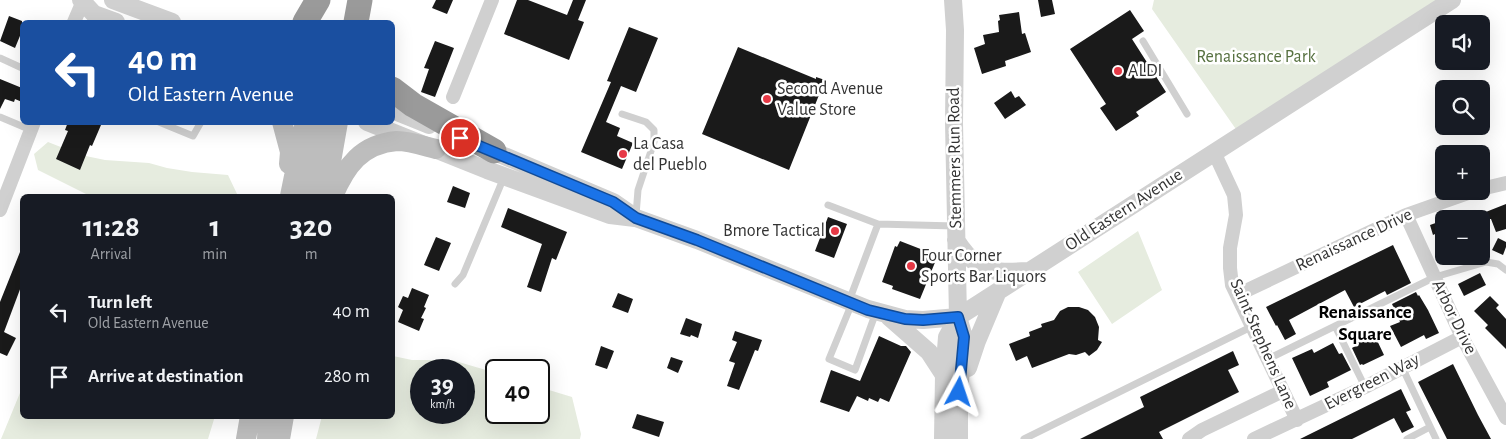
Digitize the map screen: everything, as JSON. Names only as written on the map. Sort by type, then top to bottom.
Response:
[{"type":"highway","points":[[306,20],[318,0]]},
{"type":"highway","points":[[324,20],[327,0]]},
{"type":"highway","points":[[356,20],[360,0]]},
{"type":"highway","points":[[366,0],[368,20]]},
{"type":"highway","points":[[395,91],[413,105],[494,151]]},
{"type":"main road","points":[[283,125],[290,152],[288,194]]},
{"type":"main road","points":[[288,194],[304,125]]},
{"type":"main road","points":[[307,194],[321,125]]},
{"type":"main road","points":[[325,194],[337,125]]},
{"type":"main road","points":[[334,194],[340,179],[351,162],[362,153],[386,143],[399,141],[436,149]]},
{"type":"main road","points":[[246,439],[249,419]]},
{"type":"main road","points":[[266,439],[268,419]]},
{"type":"main road","points":[[280,439],[283,419]]},
{"type":"street","points":[[75,20],[83,0],[94,14],[110,20]]},
{"type":"street","points":[[113,0],[167,20]]},
{"type":"street","points":[[453,98],[492,0]]},
{"type":"street","name":"Stemmers Run Road","points":[[953,0],[958,317],[964,337],[959,392]]},
{"type":"street","name":"Old Eastern Avenue","points":[[375,125],[610,215],[636,218],[697,240],[883,314],[914,320],[958,317],[1452,0]]},
{"type":"street","name":"Old Eastern Avenue","points":[[395,111],[613,202],[636,218]]},
{"type":"street","points":[[0,210],[32,126]]},
{"type":"street","name":"Saint Stephens Lane","points":[[1214,152],[1234,194],[1236,215],[1230,248],[1232,285],[1297,420]]},
{"type":"street","points":[[1490,187],[1506,183]]},
{"type":"street","name":"Renaissance Drive","points":[[1237,295],[1406,214],[1447,200]]},
{"type":"street","name":"Arbor Drive","points":[[1406,214],[1462,337],[1506,418]]},
{"type":"street","points":[[956,233],[962,250],[974,262],[986,269],[999,273],[1028,271]]},
{"type":"street","points":[[914,320],[940,309],[948,300],[957,283]]},
{"type":"street","points":[[959,439],[959,392],[977,340],[998,291]]},
{"type":"street","points":[[883,314],[929,352],[944,375]]},
{"type":"street","points":[[943,439],[944,375],[947,337],[958,317]]},
{"type":"street","name":"Evergreen Way","points":[[1254,439],[1365,387],[1462,337]]},
{"type":"street","points":[[1189,439],[1202,430],[1283,391]]},
{"type":"lane","points":[[1143,41],[1187,114]]},
{"type":"lane","points":[[0,58],[20,67]]},
{"type":"lane","points":[[622,114],[646,122],[654,130],[654,142],[638,190],[636,218]]},
{"type":"lane","points":[[0,117],[20,123]]},
{"type":"lane","points":[[166,125],[193,136],[198,125]]},
{"type":"lane","points":[[455,284],[462,275],[504,176]]},
{"type":"lane","points":[[828,204],[878,224],[956,233]]},
{"type":"lane","points":[[878,224],[829,359],[854,370],[883,314]]},
{"type":"lane","points":[[1268,359],[1435,277],[1486,262],[1498,264],[1506,270]]},
{"type":"lane","points":[[1024,439],[1252,326]]},
{"type":"lane","points":[[1336,326],[1365,387]]},
{"type":"lane","points":[[1402,367],[1436,439]]},
{"type":"lane","points":[[1407,439],[1430,427]]},
{"type":"green space","name":"Renaissance Park","points":[[1154,0],[1452,0],[1240,135],[1152,9]]},
{"type":"green space","points":[[48,142],[81,155],[105,160],[149,163],[192,172],[228,175],[237,194],[86,194],[38,170],[34,154]]},
{"type":"green space","points":[[1138,231],[1162,290],[1112,324],[1078,272]]},
{"type":"green space","points":[[395,356],[410,360],[410,424],[475,424],[475,367],[485,370],[485,424],[550,424],[550,390],[572,397],[581,434],[580,439],[316,439],[321,419],[395,419]]},
{"type":"green space","points":[[20,393],[20,419],[214,419],[208,439],[1,439]]},
{"type":"building","points":[[436,0],[453,0],[447,14],[432,8]]},
{"type":"building","points":[[517,0],[528,0],[567,15],[573,0],[586,0],[578,20],[584,22],[569,60],[504,34]]},
{"type":"building","points":[[1038,0],[1052,0],[1055,14],[1041,17]]},
{"type":"building","name":"ALDI","points":[[1130,10],[1144,31],[1132,39],[1166,92],[1136,112],[1139,116],[1116,131],[1100,108],[1106,104],[1070,49]]},
{"type":"building","points":[[1019,12],[1022,34],[1025,33],[1031,52],[1005,61],[1006,66],[982,74],[974,48],[985,44],[983,35],[999,32],[999,15]]},
{"type":"building","points":[[9,16],[20,20],[20,36],[15,48],[0,41]]},
{"type":"building","points":[[629,27],[658,38],[636,92],[621,86],[606,122],[620,128],[617,136],[633,143],[622,169],[581,152],[611,82],[607,81]]},
{"type":"building","points":[[435,41],[454,48],[435,97],[421,92],[429,69],[424,68]]},
{"type":"building","name":"Second Avenue Value Store","points":[[738,47],[816,79],[816,77],[825,80],[789,170],[702,134]]},
{"type":"building","points":[[0,79],[20,87],[20,101],[15,99],[14,102],[5,99],[0,109]]},
{"type":"building","points":[[1011,91],[1015,98],[1019,96],[1026,105],[1005,119],[994,103]]},
{"type":"building","points":[[67,125],[101,125],[92,146],[90,145],[80,170],[56,159],[68,131],[65,130]]},
{"type":"building","points":[[453,186],[470,193],[465,208],[447,202]]},
{"type":"building","points":[[1506,204],[1506,229],[1496,232],[1490,219],[1490,210]]},
{"type":"building","points":[[508,208],[567,232],[556,260],[552,258],[541,292],[527,287],[542,244],[501,227]]},
{"type":"building","points":[[828,217],[847,224],[834,258],[815,251]]},
{"type":"building","points":[[1435,223],[1435,234],[1433,235],[1430,225]]},
{"type":"building","points":[[436,237],[451,243],[439,271],[424,265]]},
{"type":"building","points":[[1498,238],[1506,242],[1503,255],[1492,250]]},
{"type":"building","name":"Four Corner Sports Bar Liquors","points":[[900,241],[936,255],[934,259],[936,260],[920,299],[892,289],[893,286],[882,282],[895,246],[897,247]]},
{"type":"building","points":[[1393,245],[1411,283],[1387,295],[1385,291],[1354,307],[1345,290],[1289,320],[1296,334],[1285,340],[1266,307]]},
{"type":"building","points":[[20,252],[20,289],[4,332],[16,338],[7,356],[0,353],[0,302]]},
{"type":"building","points":[[1480,273],[1486,285],[1464,296],[1458,284]]},
{"type":"building","points":[[412,288],[429,295],[421,318],[424,319],[419,331],[398,322],[403,310],[398,307],[403,296],[408,298]]},
{"type":"building","points":[[1416,292],[1428,310],[1439,333],[1426,339],[1424,335],[1401,347],[1390,326],[1400,322],[1392,304]]},
{"type":"building","points":[[618,293],[633,299],[628,313],[612,307]]},
{"type":"building","points":[[1490,296],[1499,305],[1496,308],[1506,319],[1506,349],[1485,328],[1488,325],[1474,311]]},
{"type":"building","points":[[1068,307],[1079,307],[1088,310],[1095,317],[1099,327],[1098,340],[1102,342],[1097,350],[1089,356],[1085,352],[1076,355],[1069,354],[1032,368],[1027,356],[1016,361],[1009,344],[1030,336],[1029,332],[1042,327],[1041,324],[1054,320],[1060,311]]},
{"type":"building","points":[[686,318],[702,324],[698,338],[680,334]]},
{"type":"building","points":[[735,331],[762,340],[758,351],[755,350],[739,390],[727,386],[735,363],[729,361],[737,342],[732,340]]},
{"type":"building","points":[[1374,334],[1384,355],[1360,365],[1352,348],[1359,344],[1358,342]]},
{"type":"building","points":[[879,336],[901,346],[906,346],[911,352],[889,402],[880,398],[878,402],[869,398],[868,401],[857,396],[849,412],[820,402],[831,370],[860,381]]},
{"type":"building","points":[[1333,343],[1339,354],[1342,353],[1351,370],[1327,382],[1329,387],[1310,396],[1292,358],[1312,349],[1314,353]]},
{"type":"building","points":[[601,346],[614,351],[607,369],[595,365]]},
{"type":"building","points":[[1233,351],[1239,365],[1228,370],[1239,392],[1159,432],[1163,439],[1080,439],[1144,407],[1140,397]]},
{"type":"building","points":[[671,357],[683,361],[678,373],[667,368]]},
{"type":"building","points":[[1453,364],[1491,439],[1447,439],[1418,382]]},
{"type":"building","points":[[1401,389],[1411,410],[1406,412],[1414,427],[1402,433],[1394,418],[1352,439],[1300,439]]},
{"type":"building","points":[[637,414],[664,422],[659,437],[632,428]]},
{"type":"place","name":"ALDI","points":[[1118,71]]},
{"type":"place","name":"Second Avenue Value Store","points":[[767,99]]},
{"type":"place","name":"La Casa del Pueblo","points":[[623,154]]},
{"type":"place","name":"Bmore Tactical","points":[[835,231]]},
{"type":"place","name":"Four Corner Sports Bar Liquors","points":[[911,266]]},
{"type":"district","name":"Renaissance Square","points":[[1365,323]]},
{"type":"route","points":[[460,138],[613,202],[636,218],[697,240],[868,310],[905,319],[923,320],[958,317],[964,337],[959,392]]}]
